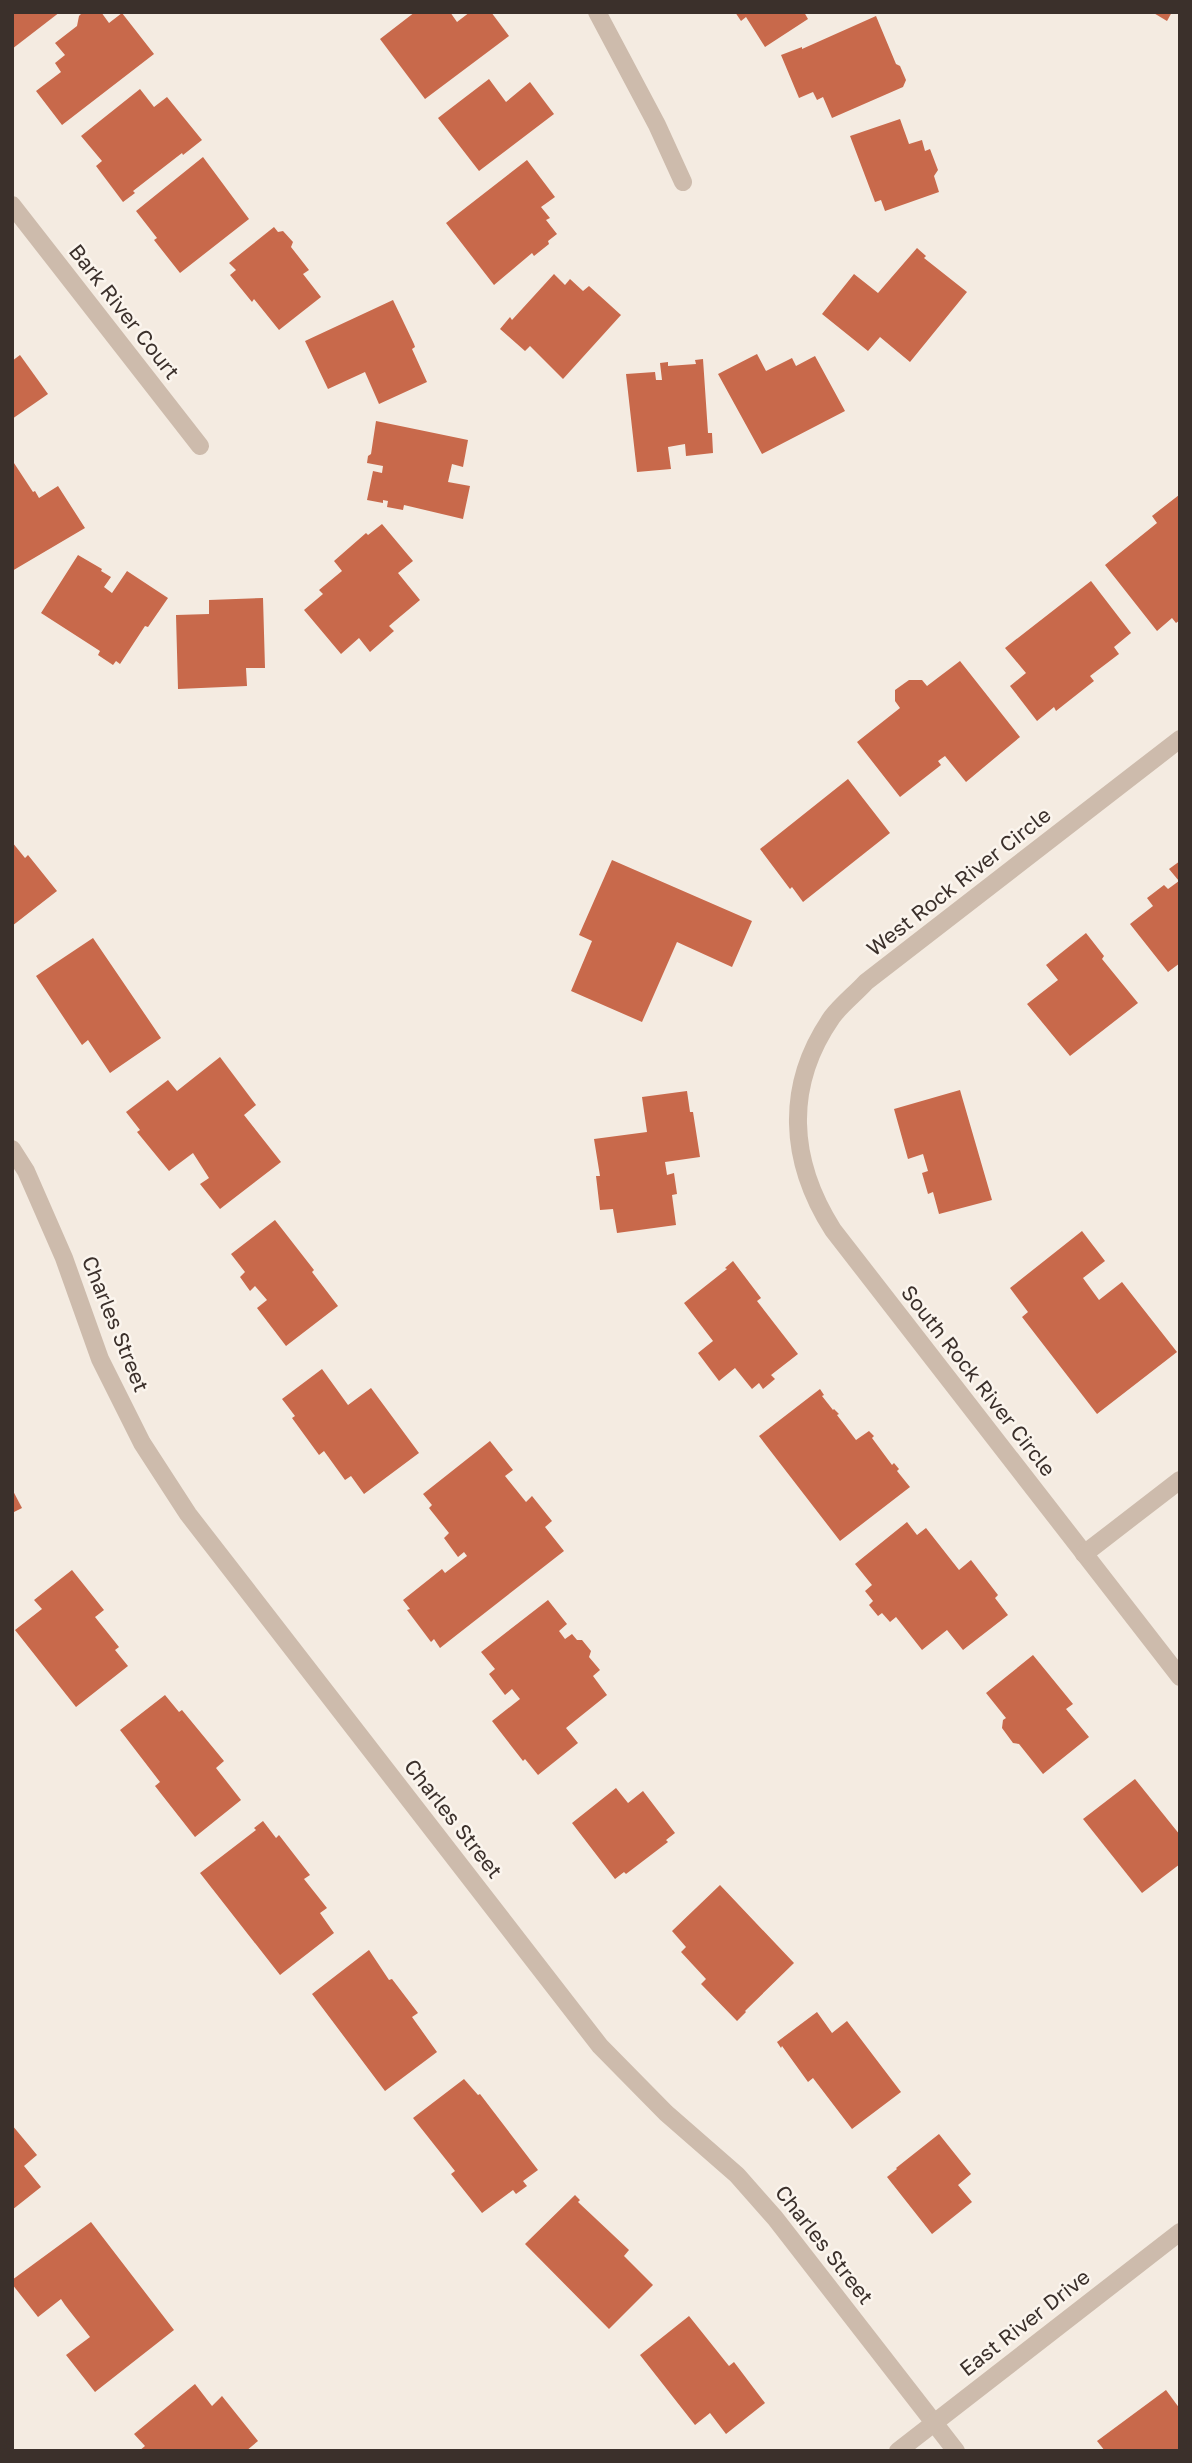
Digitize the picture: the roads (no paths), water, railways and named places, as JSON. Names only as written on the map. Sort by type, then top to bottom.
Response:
[{"type":"street","points":[[597,12],[657,125],[683,182]]},
{"type":"street","name":"Bark River Court","points":[[12,205],[200,446]]},
{"type":"street","name":"West Rock River Circle","points":[[800,1088],[814,1048],[833,1016],[866,982],[1180,739]]},
{"type":"street","name":"South Rock River Circle","points":[[800,1088],[797,1133],[803,1169],[819,1208],[833,1230],[1180,1677]]},
{"type":"street","name":"Charles Street","points":[[12,1149],[26,1171],[64,1258],[100,1359],[142,1443],[188,1514],[600,2046],[666,2113],[737,2175],[775,2218],[956,2451]]},
{"type":"street","points":[[1084,1554],[1180,1480]]},
{"type":"street","name":"East River Drive","points":[[898,2451],[1180,2232]]}]
